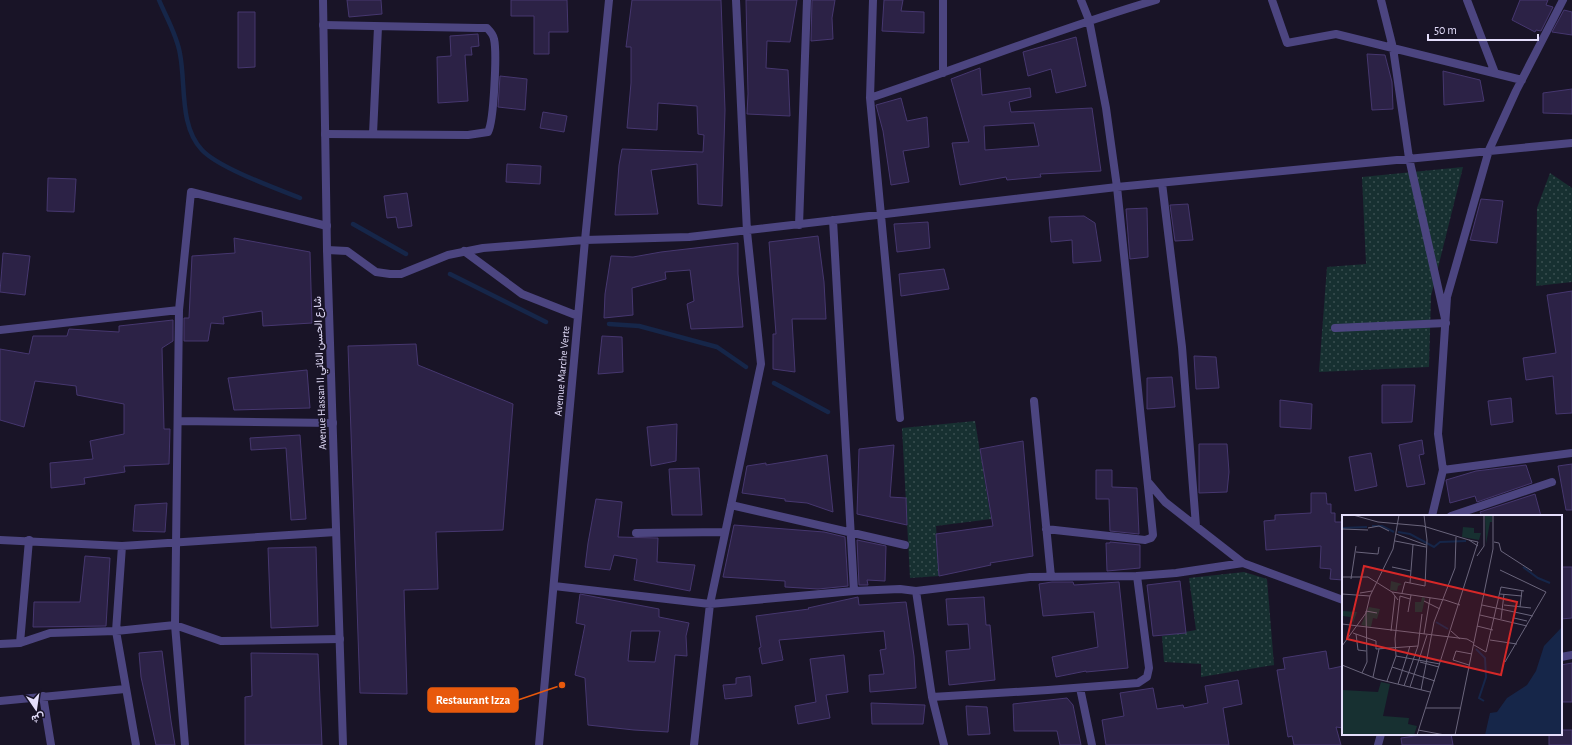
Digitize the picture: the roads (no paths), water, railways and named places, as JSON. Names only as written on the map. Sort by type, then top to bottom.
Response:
[{"type":"street","name":"Avenue Hassan II شارع الحسن الثاني","points":[[323,0],[327,250],[343,745]]},
{"type":"street","name":"Avenue Marche Verte","points":[[539,745],[585,240],[609,0]]},
{"type":"street","points":[[694,745],[710,604],[761,364],[747,232],[736,0]]},
{"type":"street","points":[[799,225],[807,0]]},
{"type":"street","points":[[873,0],[870,98],[900,418]]},
{"type":"street","points":[[943,73],[944,0]]},
{"type":"street","points":[[1046,528],[1145,540],[1154,535],[1117,187],[1106,108],[1089,20],[1081,0]]},
{"type":"street","points":[[870,98],[1089,20],[1156,0]]},
{"type":"street","points":[[1272,0],[1287,43],[1336,34],[1522,80]]},
{"type":"street","points":[[1381,0],[1393,48],[1409,158],[1446,323]]},
{"type":"street","points":[[1467,0],[1495,73]]},
{"type":"street","points":[[1432,515],[1443,470],[1438,434],[1447,298],[1489,150],[1522,80],[1563,0]]},
{"type":"street","points":[[323,25],[487,28],[494,39],[493,113],[492,126],[488,132],[482,134],[325,134]]},
{"type":"street","points":[[373,134],[378,27]]},
{"type":"street","points":[[327,250],[347,251],[376,272],[390,274],[412,271],[448,254],[483,248],[585,240],[689,237],[747,232],[833,220],[881,216],[1117,187],[1572,143]]},
{"type":"street","points":[[1162,183],[1182,347],[1196,526]]},
{"type":"street","points":[[186,745],[175,625],[179,310],[191,192],[327,226]]},
{"type":"street","points":[[833,220],[854,591]]},
{"type":"street","points":[[464,251],[522,294],[578,316]]},
{"type":"street","points":[[0,330],[179,310]]},
{"type":"street","points":[[1335,328],[1446,323]]},
{"type":"street","points":[[1034,401],[1051,577]]},
{"type":"street","points":[[178,421],[333,423]]},
{"type":"street","points":[[1443,470],[1572,453]]},
{"type":"street","points":[[1454,515],[1552,482]]},
{"type":"street","points":[[1149,484],[1165,502],[1243,563],[1342,600]]},
{"type":"street","points":[[731,505],[905,545]]},
{"type":"street","points":[[0,540],[29,540],[122,546],[336,532]]},
{"type":"street","points":[[636,533],[725,532]]},
{"type":"street","points":[[20,643],[29,540]]},
{"type":"street","points":[[122,546],[116,632],[136,745]]},
{"type":"street","points":[[554,586],[710,604],[854,591],[900,589],[916,591],[1000,580],[1051,577],[1137,576],[1243,563]]},
{"type":"street","points":[[932,696],[1080,688],[1138,683],[1147,677],[1148,668],[1137,576]]},
{"type":"street","points":[[916,591],[932,696],[944,745]]},
{"type":"street","points":[[0,644],[20,643],[50,634],[116,632],[175,625],[221,641],[340,639]]},
{"type":"street","points":[[1562,657],[1572,655]]},
{"type":"street","points":[[1080,688],[1092,745]]},
{"type":"street","points":[[0,701],[125,689]]},
{"type":"street","points":[[43,696],[51,745]]},
{"type":"street","points":[[1378,745],[1381,735]]},
{"type":"waterway","points":[[159,0],[179,47],[187,117],[190,129],[202,150],[221,164],[248,177],[300,198]]},
{"type":"waterway","points":[[353,224],[406,254]]},
{"type":"waterway","points":[[450,274],[546,322]]},
{"type":"waterway","points":[[609,324],[639,326],[717,347],[746,367]]},
{"type":"waterway","points":[[774,383],[828,412]]},
{"type":"place","name":"Restaurant Izza","points":[[562,685]]}]
